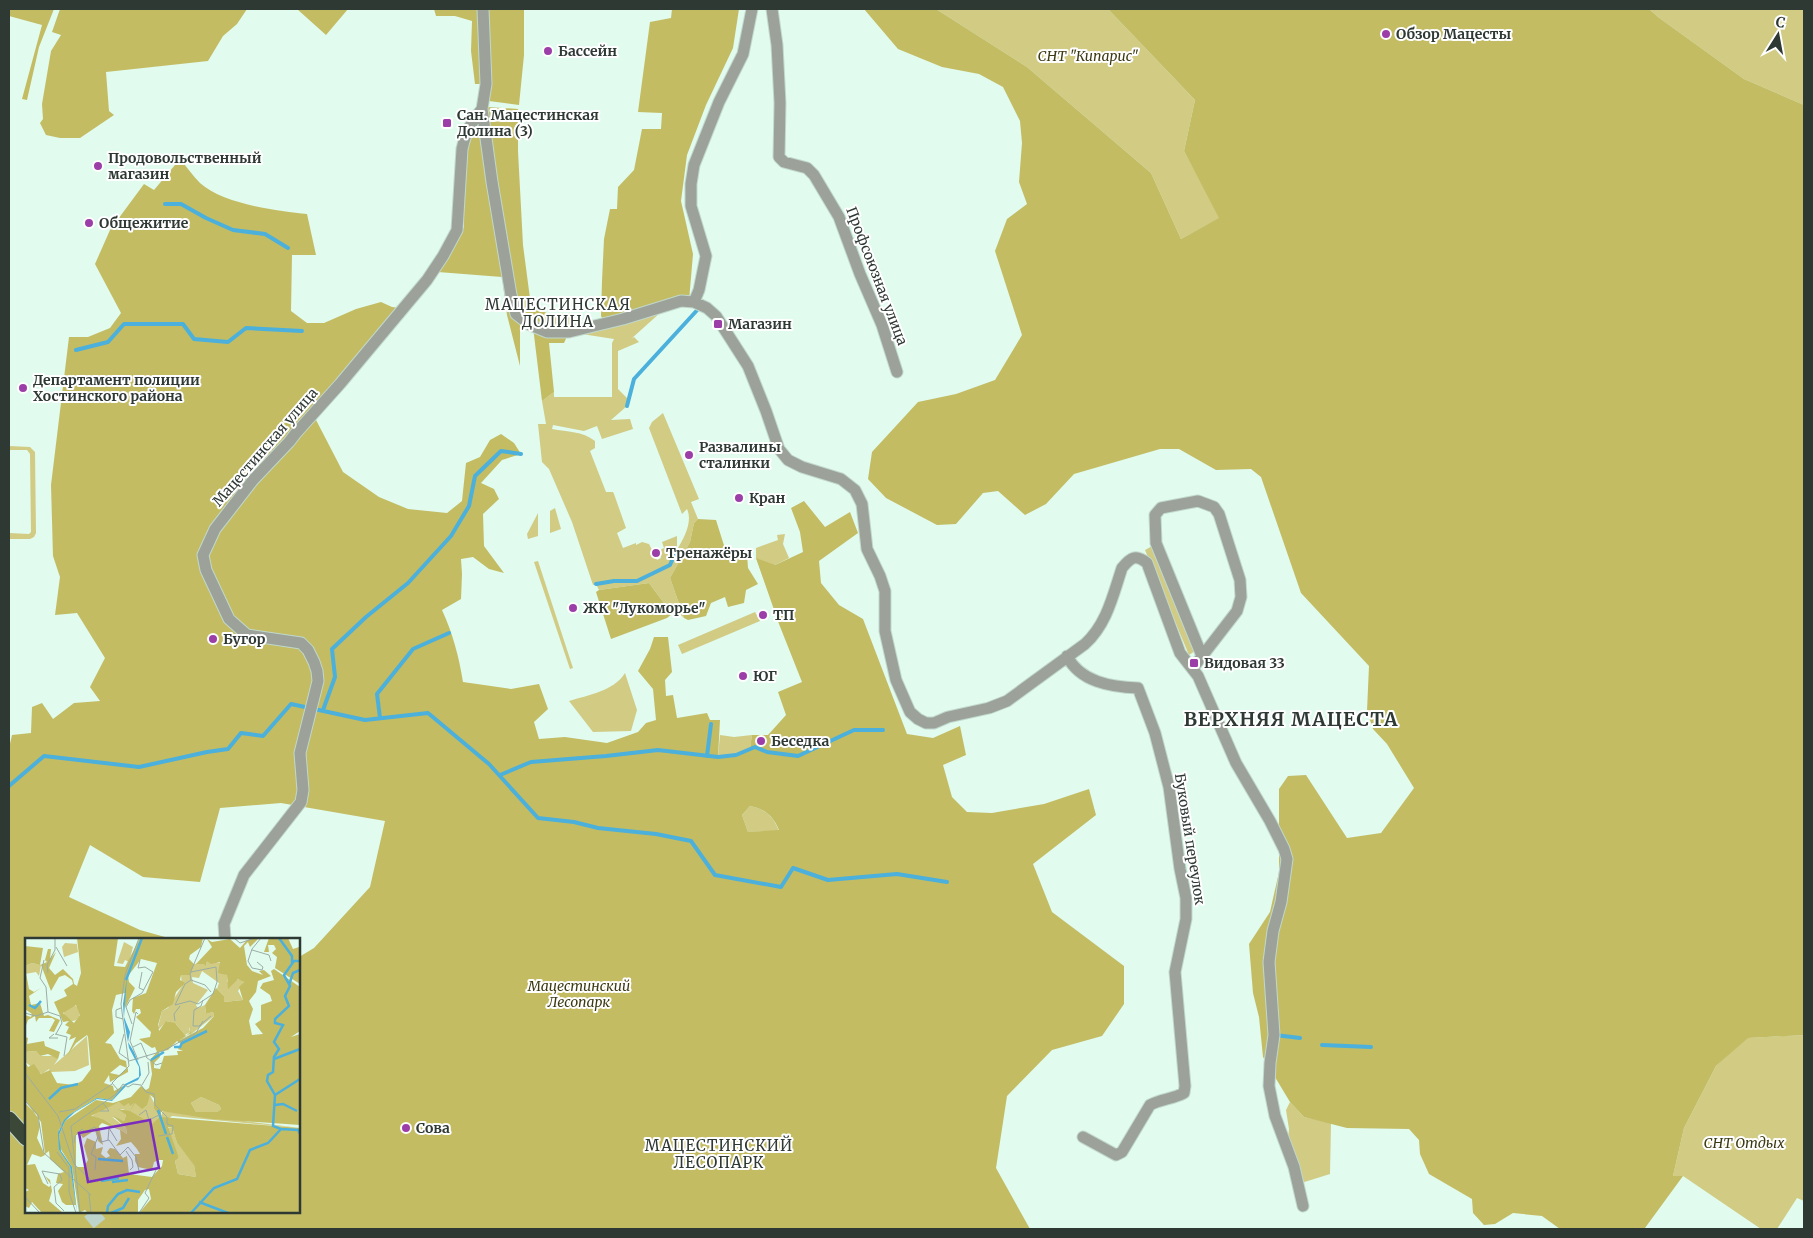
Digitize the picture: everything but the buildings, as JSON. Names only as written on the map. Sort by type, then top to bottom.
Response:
[{"type":"highway","points":[[9,1119],[25,1137]]},
{"type":"street","name":"Мацестинская улица","points":[[483,9],[486,84],[482,109],[492,182],[511,295],[516,314],[530,325],[546,332],[569,332],[623,319],[681,301],[694,302]]},
{"type":"street","points":[[752,9],[742,54],[719,102],[694,165],[691,184],[691,206],[706,256],[699,290],[694,302],[707,308],[716,316],[748,366],[779,449],[788,460],[802,467],[841,479],[855,490],[862,504],[867,549],[885,591],[885,631],[896,680],[910,712],[918,720],[934,723],[989,708],[1007,701],[1085,644],[1101,627],[1122,568],[1132,559],[1141,558],[1147,564],[1180,653],[1193,668],[1236,763],[1270,821],[1287,859],[1269,962],[1274,1035],[1269,1086],[1275,1116],[1294,1167],[1303,1206]]},
{"type":"street","name":"Профсоюзная улица","points":[[772,9],[777,45],[780,157],[784,162],[807,168],[814,175],[840,217],[860,274],[882,325],[897,372]]},
{"type":"street","name":"Мацестинская улица","points":[[225,938],[224,924],[244,875],[301,802],[303,790],[300,753],[318,681],[318,671],[308,650],[301,643],[247,635],[229,619],[206,570],[203,555],[215,528],[253,480],[340,384],[427,280],[443,256],[457,230],[462,149],[465,137],[468,128],[482,109]]},
{"type":"street","points":[[1193,668],[1237,611],[1240,605],[1242,588],[1219,514],[1214,508],[1198,501],[1161,508],[1155,515],[1155,526],[1156,543],[1202,656]]},
{"type":"street","name":"Буковый переулок","points":[[1067,656],[1074,668],[1090,679],[1119,688],[1138,688],[1155,732],[1168,787],[1186,898],[1186,919],[1175,972],[1185,1086],[1184,1093],[1150,1104],[1122,1152],[1116,1155],[1109,1153],[1082,1137]]},
{"type":"green space","points":[[9,9],[54,9],[39,47],[27,100],[22,99],[42,25],[9,16]]},
{"type":"green space","points":[[60,9],[247,9],[237,24],[223,36],[208,61],[106,72],[109,111],[114,115],[80,138],[60,138],[46,135],[40,123],[43,119],[42,104],[51,51],[61,35],[52,32]]},
{"type":"green space","points":[[297,9],[348,9],[326,35]]},
{"type":"green space","points":[[434,9],[524,9],[524,55],[519,105],[489,101],[486,84],[475,84],[471,51],[472,21],[455,16],[436,16]]},
{"type":"green space","points":[[672,9],[739,9],[733,48],[706,105],[687,155],[681,201],[693,254],[689,301],[605,323],[601,316],[602,281],[604,239],[610,209],[617,209],[618,187],[634,170],[642,129],[661,129],[662,113],[638,112],[650,22],[671,18]]},
{"type":"green space","points":[[864,9],[936,9],[1027,67],[1151,173],[1181,239],[1219,218],[1184,151],[1195,100],[1108,9],[1649,9],[1744,79],[1804,105],[1804,1035],[1748,1038],[1716,1066],[1684,1128],[1673,1176],[1683,1176],[1645,1228],[1560,1229],[1542,1216],[1513,1213],[1495,1224],[1484,1225],[1473,1213],[1472,1199],[1429,1174],[1420,1154],[1419,1140],[1409,1129],[1347,1128],[1304,1117],[1290,1102],[1263,1057],[1259,1017],[1253,993],[1249,944],[1270,912],[1279,872],[1279,789],[1288,776],[1306,775],[1347,838],[1381,833],[1414,788],[1387,744],[1373,729],[1367,711],[1369,666],[1301,593],[1261,477],[1251,469],[1216,470],[1179,449],[1160,449],[1074,474],[1046,504],[1025,515],[998,491],[983,493],[956,524],[937,525],[886,498],[868,479],[872,452],[918,402],[956,394],[995,380],[1022,335],[995,251],[1007,219],[1027,204],[1019,182],[1022,143],[1020,121],[1003,87],[979,74],[942,67],[898,49]]},
{"type":"green space","name":"СНТ \"Кипарис\"","points":[[936,9],[1108,9],[1195,100],[1184,151],[1220,218],[1181,239],[1151,173],[1027,67]]},
{"type":"green space","points":[[1649,9],[1804,9],[1804,105],[1744,79]]},
{"type":"green space","points":[[487,107],[518,109],[518,151],[523,245],[531,306],[549,314],[570,313],[569,332],[564,343],[549,343],[554,392],[542,401],[533,327],[520,318],[520,366],[507,315],[502,277],[438,272],[464,227],[464,185],[468,128],[478,126],[485,133]]},
{"type":"green space","name":"Мацестинский Лесопарк","points":[[180,159],[200,183],[222,196],[251,205],[307,214],[316,255],[292,255],[291,311],[307,323],[324,323],[356,309],[381,302],[392,307],[408,309],[315,418],[343,472],[379,497],[408,509],[447,513],[462,501],[466,463],[480,457],[490,440],[501,434],[514,443],[521,454],[502,460],[481,483],[494,489],[499,499],[483,514],[484,546],[504,573],[489,569],[473,557],[461,559],[461,599],[442,610],[455,646],[463,682],[511,689],[539,684],[548,709],[534,722],[539,739],[565,737],[607,743],[638,732],[646,723],[656,720],[653,689],[638,671],[654,637],[668,637],[672,672],[665,680],[666,696],[673,695],[677,718],[707,713],[710,720],[720,720],[718,757],[736,755],[750,748],[752,735],[768,735],[786,715],[778,692],[802,682],[756,558],[775,565],[803,552],[800,532],[791,508],[804,501],[825,527],[850,512],[858,533],[819,561],[821,583],[839,605],[863,619],[907,734],[933,738],[960,726],[966,755],[943,765],[952,797],[967,812],[992,813],[1044,804],[1089,789],[1096,815],[1033,864],[1052,912],[1124,966],[1124,1004],[1102,1036],[1052,1050],[1007,1096],[996,1168],[1030,1229],[9,1229],[9,748],[12,735],[31,733],[32,707],[42,703],[53,719],[74,703],[100,701],[90,687],[105,658],[77,613],[55,615],[60,577],[53,556],[51,485],[69,337],[88,337],[110,328],[121,313],[95,264],[110,230],[144,184],[154,190]],"holes":[[[750,806],[768,814],[779,830],[748,832],[742,815]]]},
{"type":"green space","points":[[670,304],[631,339],[634,337],[639,342],[618,351],[618,389],[628,399],[627,406],[611,420],[630,419],[633,429],[602,439],[597,426],[584,431],[553,425],[552,429],[580,434],[595,441],[595,448],[590,451],[606,492],[613,492],[614,494],[626,528],[617,533],[623,548],[642,542],[649,544],[657,560],[661,558],[658,551],[664,548],[662,542],[677,536],[677,550],[685,535],[689,519],[687,509],[682,514],[649,428],[652,422],[663,413],[699,499],[691,502],[698,519],[694,523],[690,542],[670,578],[684,618],[675,609],[672,614],[649,583],[599,590],[596,584],[593,585],[572,522],[549,469],[542,462],[538,424],[546,424],[542,401],[554,392],[554,397],[612,397],[612,343],[614,339],[569,332]]},
{"type":"green space","points":[[9,446],[30,447],[35,452],[36,533],[30,539],[9,539],[9,533],[29,534],[31,532],[30,454],[27,450],[9,450]]},
{"type":"green space","points":[[555,508],[561,529],[550,533],[550,511]]},
{"type":"green space","points":[[538,513],[538,536],[528,539],[527,534]]},
{"type":"green space","points":[[698,519],[716,520],[727,555],[744,549],[747,554],[748,568],[758,584],[746,590],[744,603],[728,607],[725,597],[711,603],[706,616],[688,620],[684,618],[670,578],[690,542],[694,523]]},
{"type":"green space","points":[[785,534],[783,544],[789,558],[775,565],[771,599],[756,558],[756,548],[778,540],[777,535]]},
{"type":"green space","points":[[1154,545],[1195,651],[1189,655],[1145,550]]},
{"type":"green space","points":[[538,561],[573,668],[570,669],[534,562]]},
{"type":"green space","points":[[649,583],[672,614],[667,618],[611,639],[596,592]]},
{"type":"green space","points":[[755,612],[760,621],[682,654],[678,645]]},
{"type":"green space","points":[[625,673],[637,710],[631,731],[593,732],[569,701],[607,688]]},
{"type":"green space","points":[[720,735],[734,737],[752,735],[750,748],[736,755],[718,757]]},
{"type":"green space","points":[[750,806],[768,814],[779,831],[748,832],[742,815]]},
{"type":"green space","name":"СНТ Отдых","points":[[1804,1035],[1804,1201],[1797,1198],[1777,1229],[1761,1229],[1683,1176],[1673,1176],[1684,1128],[1716,1066],[1747,1038]]},
{"type":"green space","points":[[1290,1102],[1304,1117],[1331,1123],[1330,1174],[1298,1184],[1287,1149],[1289,1129],[1286,1110]]},
{"type":"waterway","points":[[165,204],[181,204],[233,230],[265,234],[288,248]]},
{"type":"waterway","points":[[627,406],[634,379],[700,307]]},
{"type":"waterway","points":[[76,350],[108,342],[124,324],[183,324],[194,339],[228,342],[246,328],[302,331]]},
{"type":"waterway","points":[[323,710],[335,677],[332,649],[366,617],[408,583],[451,536],[469,506],[475,476],[501,451],[521,454]]},
{"type":"waterway","points":[[596,584],[614,581],[637,581],[670,565],[676,551]]},
{"type":"waterway","points":[[380,718],[377,694],[413,649],[449,633]]},
{"type":"waterway","points":[[9,786],[44,756],[139,767],[228,749],[241,733],[263,736],[291,704],[365,720],[428,713],[489,764],[538,818],[574,822],[598,828],[656,834],[691,841],[715,875],[781,887],[793,868],[828,880],[897,874],[947,882]]},
{"type":"waterway","points":[[707,756],[711,724]]},
{"type":"waterway","points":[[500,775],[531,762],[658,750],[718,757],[736,755],[755,747],[767,752],[798,756],[854,730],[883,730]]},
{"type":"waterway","points":[[1275,1035],[1300,1038]]},
{"type":"waterway","points":[[1322,1045],[1371,1047]]},
{"type":"tunnel","points":[[91,1213],[104,1229]]},
{"type":"place","name":"Обзор Мацесты","points":[[1386,34]]},
{"type":"place","name":"Бассейн","points":[[548,51]]},
{"type":"place","name":"Сан. Мацестинская Долина (3)","points":[[447,123]]},
{"type":"place","name":"Продовольственный магазин","points":[[98,166]]},
{"type":"place","name":"Общежитие","points":[[89,223]]},
{"type":"place","name":"Магазин","points":[[718,324]]},
{"type":"place","name":"Департамент полиции Хостинского района","points":[[23,388]]},
{"type":"place","name":"Развалины сталинки","points":[[689,455]]},
{"type":"place","name":"Кран","points":[[739,498]]},
{"type":"place","name":"Тренажёры","points":[[656,553]]},
{"type":"place","name":"ЖК \"Лукоморье\"","points":[[573,608]]},
{"type":"place","name":"ТП","points":[[763,615]]},
{"type":"place","name":"Бугор","points":[[213,639]]},
{"type":"place","name":"Видовая 33","points":[[1194,663]]},
{"type":"place","name":"ЮГ","points":[[743,676]]},
{"type":"place","name":"Беседка","points":[[761,741]]},
{"type":"place","name":"Сова","points":[[406,1128]]},
{"type":"district","name":"МАЦЕСТИНСКАЯ ДОЛИНА","points":[[558,314]]},
{"type":"district","name":"ВЕРХНЯЯ МАЦЕСТА","points":[[1291,719]]},
{"type":"district","name":"МАЦЕСТИНСКИЙ ЛЕСОПАРК","points":[[719,1154]]}]
